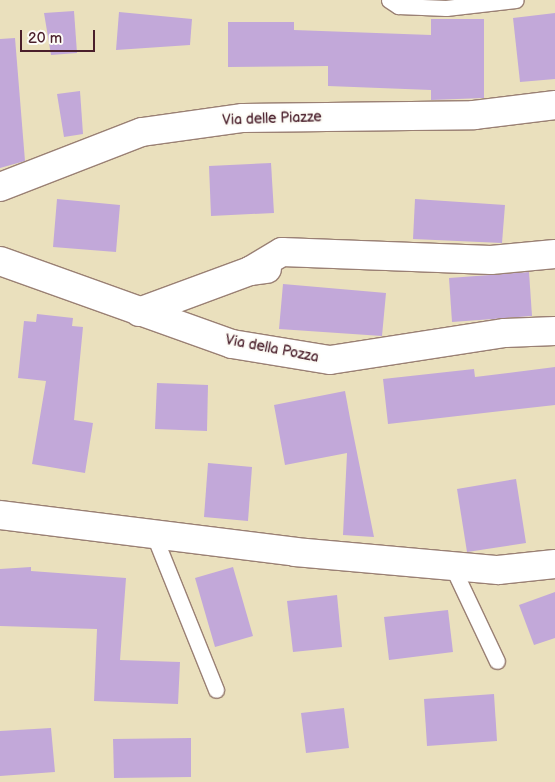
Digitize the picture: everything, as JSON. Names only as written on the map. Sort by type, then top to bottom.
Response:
[{"type":"street","name":"Via delle Piazze","points":[[0,188],[142,132],[243,118],[474,115],[555,105]]},
{"type":"street","points":[[139,312],[250,271],[282,252],[491,260],[555,254]]},
{"type":"street","name":"Via della Pozza","points":[[0,261],[232,344],[330,360],[505,333],[555,330]]},
{"type":"street","points":[[250,271],[284,266],[437,274]]},
{"type":"street","points":[[0,515],[295,552],[452,566],[498,570],[555,564]]},
{"type":"lane","points":[[389,0],[398,6],[446,8],[516,0]]},
{"type":"lane","points":[[153,533],[216,690]]},
{"type":"lane","points":[[452,566],[497,661]]},
{"type":"building","points":[[74,11],[77,53],[51,55],[44,13]]},
{"type":"building","points":[[119,12],[192,19],[190,45],[116,50]]},
{"type":"building","points":[[555,13],[555,79],[520,82],[513,18]]},
{"type":"building","points":[[431,19],[484,19],[484,98],[431,100],[431,90],[328,86],[328,66],[228,67],[228,22],[294,22],[294,30],[431,35]]},
{"type":"building","points":[[15,38],[25,161],[0,168],[0,39]]},
{"type":"building","points":[[80,91],[83,134],[64,137],[57,94]]},
{"type":"building","points":[[271,163],[274,213],[211,216],[209,166]]},
{"type":"building","points":[[57,199],[120,205],[116,252],[53,247]]},
{"type":"building","points":[[415,199],[505,205],[502,243],[413,239]]},
{"type":"building","points":[[529,272],[532,316],[452,322],[449,278]]},
{"type":"building","points":[[283,284],[386,293],[382,336],[279,329]]},
{"type":"building","points":[[37,314],[73,318],[72,326],[83,327],[74,420],[93,423],[85,473],[32,464],[46,381],[18,378],[24,321],[36,322]]},
{"type":"building","points":[[555,367],[555,405],[388,424],[383,379],[474,369],[475,377]]},
{"type":"building","points":[[157,383],[208,385],[207,431],[155,429]]},
{"type":"building","points":[[345,391],[374,537],[343,535],[347,453],[285,465],[274,405]]},
{"type":"building","points":[[208,463],[252,467],[248,521],[204,517]]},
{"type":"building","points":[[516,479],[526,543],[467,552],[457,489]]},
{"type":"building","points":[[31,567],[31,571],[126,578],[120,660],[180,662],[178,704],[94,701],[97,629],[0,626],[0,569]]},
{"type":"building","points":[[233,567],[253,636],[215,647],[195,578]]},
{"type":"building","points":[[555,592],[555,638],[534,645],[519,605]]},
{"type":"building","points":[[337,595],[342,647],[293,652],[287,601]]},
{"type":"building","points":[[448,610],[453,652],[389,660],[384,617]]},
{"type":"building","points":[[494,694],[497,741],[427,746],[424,699]]},
{"type":"building","points":[[344,708],[349,748],[306,753],[301,713]]},
{"type":"building","points":[[51,728],[55,772],[0,776],[0,731]]},
{"type":"building","points":[[191,738],[191,777],[114,778],[113,739]]}]
